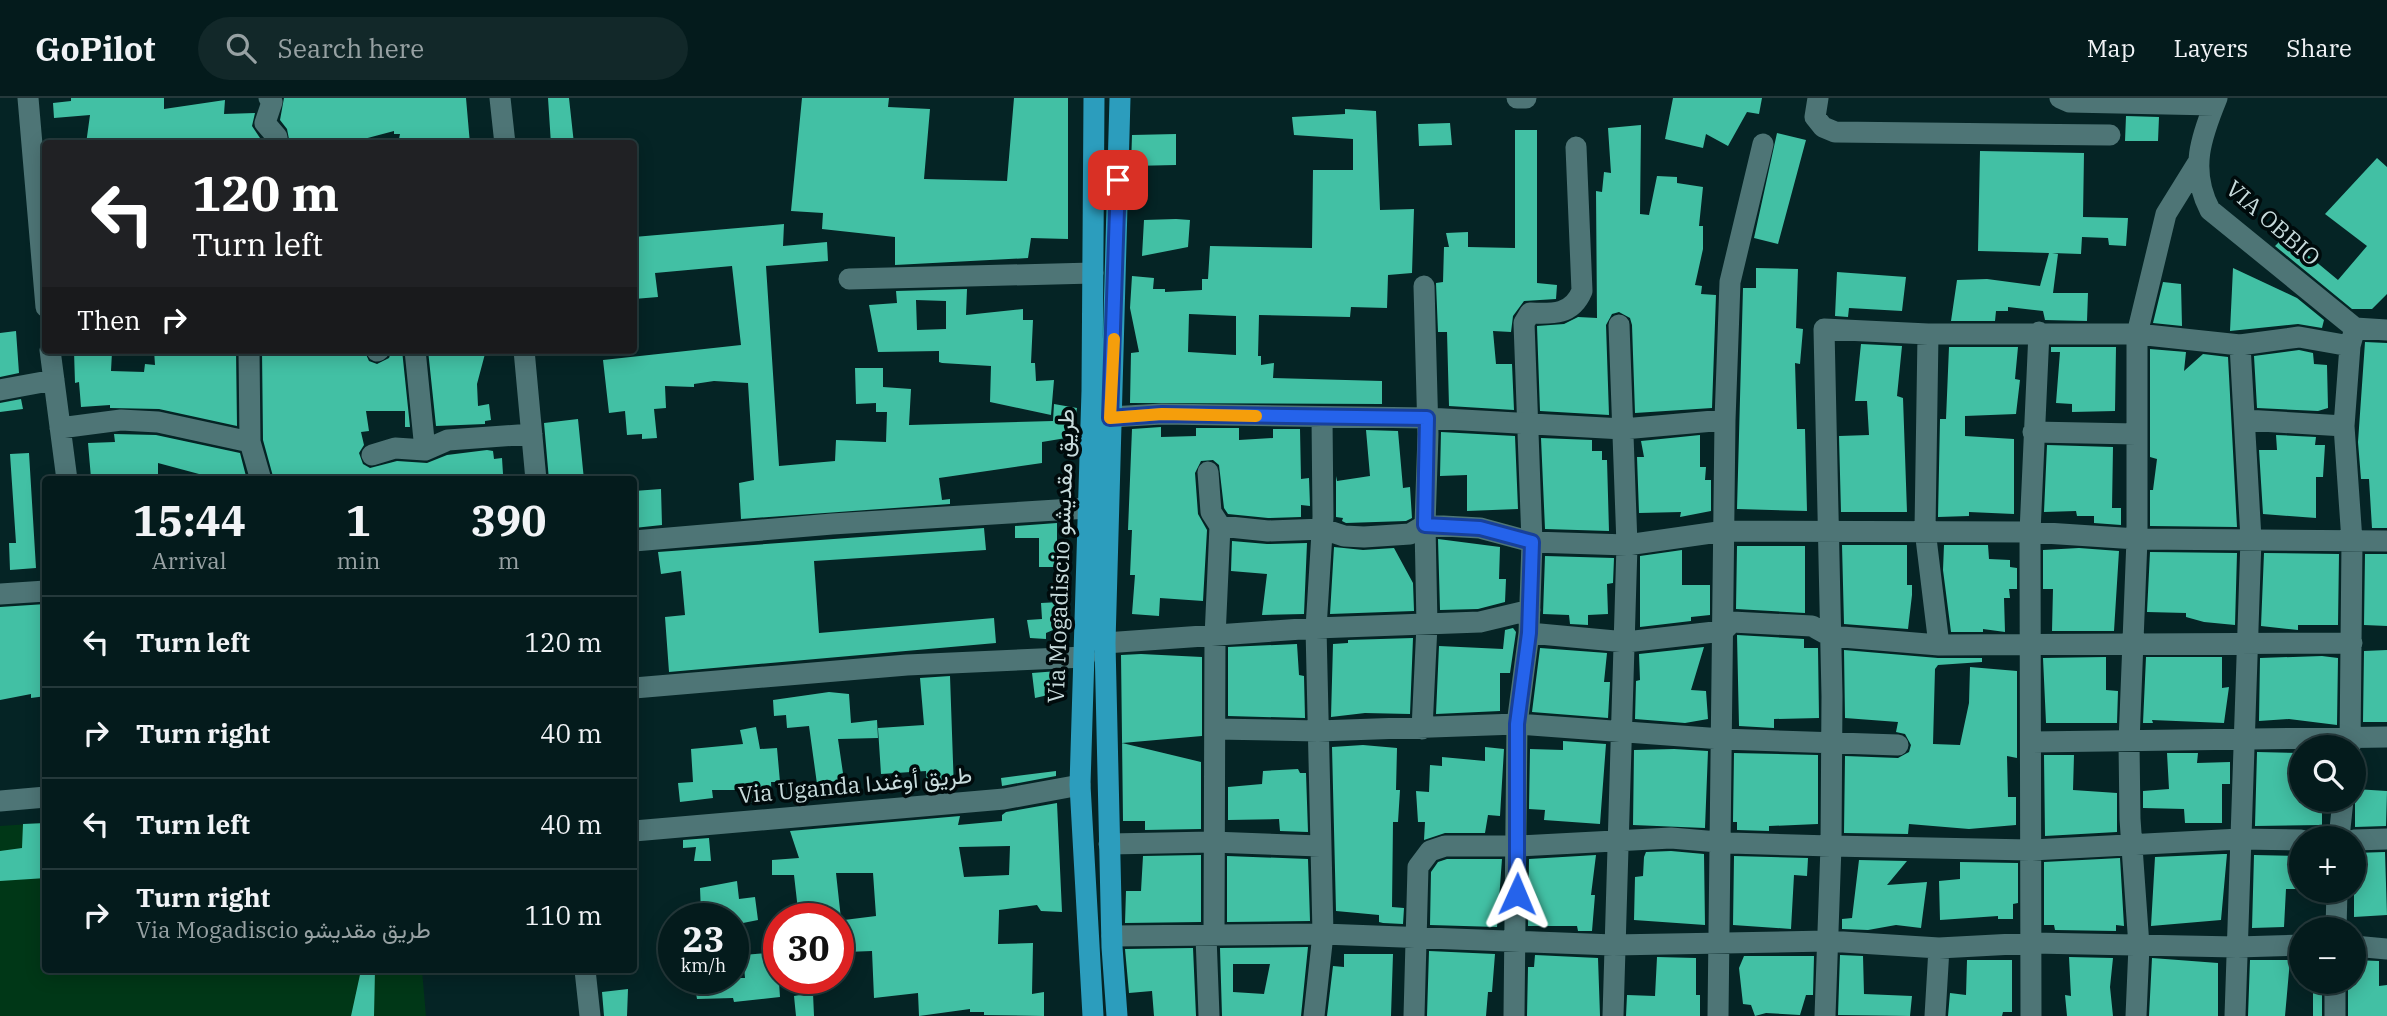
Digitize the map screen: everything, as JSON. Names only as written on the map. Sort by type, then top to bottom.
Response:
[{"type":"highway","name":"Via Mogadiscio طريق مقديشو","points":[[1094,98],[1093,274],[1100,418],[1109,844],[1117,1016]]},
{"type":"highway","name":"Via Mogadiscio طريق مقديشو","points":[[1093,1016],[1080,785],[1089,508],[1100,418],[1118,180],[1120,98]]},
{"type":"highway","points":[[1093,180],[1118,180]]},
{"type":"street","points":[[28,98],[42,261]]},
{"type":"street","points":[[269,98],[272,102],[265,123],[277,140]]},
{"type":"street","points":[[500,98],[505,140]]},
{"type":"street","points":[[1517,98],[1526,98]]},
{"type":"street","points":[[1818,98],[1815,117],[1823,127],[1835,132],[2110,135]]},
{"type":"street","points":[[2060,98],[2069,102],[2215,102]]},
{"type":"street","name":"VIA OBBIO","points":[[2215,102],[2201,140],[2197,164],[2202,195],[2210,209],[2353,337]]},
{"type":"street","points":[[1718,1016],[1725,420],[1730,282],[1763,144]]},
{"type":"street","points":[[1514,1016],[1518,846],[1517,724],[1529,633],[1532,542],[1524,323],[1530,313],[1565,312],[1577,303],[1582,292],[1576,147]]},
{"type":"street","points":[[2136,1016],[2139,946],[2129,743],[2137,539],[2137,334],[2166,214],[2197,164]]},
{"type":"street","points":[[849,279],[1093,274]]},
{"type":"street","points":[[1422,729],[1427,625],[1424,286]]},
{"type":"street","points":[[1613,1016],[1628,545],[1619,325]]},
{"type":"street","points":[[1825,1016],[1831,846],[1829,531],[1824,329],[1928,334],[2137,334],[2241,345],[2299,337],[2353,337],[2387,330]]},
{"type":"street","points":[[2031,1016],[2033,943],[2030,850],[2030,532],[2032,432],[2039,332]]},
{"type":"street","points":[[1928,334],[1925,530],[1940,645]]},
{"type":"street","points":[[2351,735],[2353,541],[2344,426],[2353,337]]},
{"type":"street","points":[[2235,1016],[2251,539],[2241,345]]},
{"type":"street","points":[[51,354],[67,476]]},
{"type":"street","points":[[249,354],[250,442],[260,476]]},
{"type":"street","points":[[415,354],[425,450]]},
{"type":"street","points":[[524,354],[536,476]]},
{"type":"street","points":[[0,390],[54,380]]},
{"type":"street","points":[[1100,418],[1162,414],[1427,418],[1529,426],[1623,429],[1725,420]]},
{"type":"street","points":[[1314,1016],[1323,934],[1316,628],[1323,529],[1322,418]]},
{"type":"street","points":[[61,428],[121,420],[158,422],[250,442]]},
{"type":"street","points":[[2245,421],[2344,426]]},
{"type":"street","points":[[2032,432],[2136,434]]},
{"type":"street","points":[[372,455],[396,448],[425,450],[448,440],[531,434]]},
{"type":"street","points":[[1208,472],[1211,512],[1220,526],[1215,637],[1209,1016]]},
{"type":"street","points":[[637,541],[832,524],[1089,508]]},
{"type":"street","points":[[1220,526],[1268,531],[1323,529],[1344,536],[1364,537],[1410,534],[1425,525],[1480,528],[1532,542],[1628,545],[1725,531],[1925,530],[2030,532],[2137,539],[2387,541]]},
{"type":"street","points":[[0,594],[42,592]]},
{"type":"street","points":[[1105,643],[1316,628],[1480,622],[1530,610]]},
{"type":"street","points":[[1529,633],[1626,642],[1723,631],[1732,622],[1812,626],[1830,636],[1940,645],[2032,642],[2352,643]]},
{"type":"street","points":[[637,688],[907,665],[1085,657]]},
{"type":"street","points":[[1215,729],[1318,731],[1517,724],[1721,740],[1830,741],[1898,746]]},
{"type":"street","points":[[2366,740],[2387,737]]},
{"type":"street","points":[[2031,742],[2289,740]]},
{"type":"street","name":"Via Uganda طريق أوغندا","points":[[637,831],[1004,799],[1080,785]]},
{"type":"street","points":[[0,801],[42,797]]},
{"type":"street","points":[[1413,1016],[1418,867],[1430,851],[1445,846],[1518,846],[1671,838],[1831,846],[2030,850],[2098,845],[2289,839]]},
{"type":"street","points":[[2366,840],[2387,839]]},
{"type":"street","points":[[1109,844],[1212,842],[1320,846]]},
{"type":"street","points":[[1112,936],[1323,934],[1614,945],[1827,941],[1939,948],[2033,943],[2237,947],[2289,945]]},
{"type":"street","points":[[2366,947],[2387,949]]},
{"type":"street","points":[[1935,1016],[1939,948]]},
{"type":"street","points":[[585,973],[590,1016]]},
{"type":"street","points":[[2335,994],[2335,1016]]},
{"type":"green space","points":[[42,823],[42,973],[422,973],[426,1016],[0,1016],[0,826]]},
{"type":"building","points":[[71,98],[164,98],[164,109],[225,100],[224,114],[255,113],[252,126],[261,140],[87,140],[90,115],[54,118],[53,103],[71,101]]},
{"type":"building","points":[[284,98],[466,98],[470,140],[399,140],[400,134],[394,134],[394,131],[360,140],[289,140],[287,129],[280,120]]},
{"type":"building","points":[[548,98],[569,98],[574,140],[551,140]]},
{"type":"building","points":[[802,98],[889,98],[888,107],[930,109],[924,179],[1007,181],[1014,98],[1068,98],[1068,239],[1031,238],[1028,258],[895,265],[895,237],[822,229],[823,213],[791,211]]},
{"type":"building","points":[[1673,98],[1762,98],[1759,114],[1747,112],[1728,146],[1706,134],[1703,148],[1665,139]]},
{"type":"building","points":[[1345,109],[1376,111],[1380,210],[1414,209],[1412,273],[1388,275],[1387,308],[1351,307],[1350,317],[1259,315],[1258,356],[1261,356],[1261,365],[1274,363],[1273,378],[1382,381],[1382,404],[1130,403],[1131,353],[1139,352],[1130,308],[1132,276],[1154,278],[1153,289],[1165,289],[1165,292],[1202,290],[1202,279],[1208,279],[1210,246],[1312,248],[1313,170],[1353,170],[1353,139],[1294,135],[1292,117],[1345,114]],"holes":[[[1189,314],[1236,316],[1236,355],[1188,352]]]},
{"type":"building","points":[[2126,116],[2159,117],[2158,141],[2125,141]]},
{"type":"building","points":[[1450,123],[1452,145],[1419,146],[1418,124]]},
{"type":"building","points":[[1641,125],[1640,214],[1649,215],[1657,176],[1677,177],[1677,183],[1703,187],[1699,226],[1703,226],[1703,249],[1695,285],[1702,286],[1701,294],[1716,295],[1712,408],[1635,413],[1632,325],[1630,318],[1619,312],[1612,314],[1606,325],[1609,415],[1540,411],[1537,326],[1564,324],[1578,317],[1597,318],[1596,191],[1602,192],[1604,172],[1611,173],[1608,128]]},
{"type":"building","points":[[1515,130],[1537,130],[1537,283],[1557,285],[1556,299],[1524,301],[1513,316],[1511,332],[1493,331],[1496,364],[1512,364],[1514,410],[1449,406],[1447,332],[1438,332],[1436,283],[1443,282],[1444,247],[1449,247],[1446,233],[1468,232],[1468,247],[1515,248]]},
{"type":"building","points":[[1777,133],[1806,140],[1778,244],[1754,238]]},
{"type":"building","points":[[1176,134],[1176,165],[1131,166],[1132,135]]},
{"type":"building","points":[[1980,151],[2084,153],[2083,217],[2128,218],[2126,246],[2109,245],[2108,238],[2082,237],[2081,254],[2052,253],[2058,254],[2053,293],[2088,293],[2087,321],[2045,320],[2043,311],[2008,307],[2008,311],[1996,311],[1995,321],[1951,321],[1957,280],[1987,279],[2040,286],[2049,253],[1978,251]]},
{"type":"building","points":[[2377,158],[2387,167],[2387,294],[2372,309],[2352,309],[2275,246],[2285,236],[2338,280],[2367,246],[2325,214]]},
{"type":"building","points":[[1144,220],[1190,220],[1188,247],[1142,256]]},
{"type":"building","points":[[784,224],[783,246],[827,242],[828,261],[766,266],[779,466],[835,461],[836,440],[886,442],[887,412],[876,412],[876,403],[856,404],[855,368],[883,368],[883,387],[911,389],[909,425],[1053,421],[1054,404],[1077,408],[1072,437],[1042,442],[1042,463],[939,478],[942,500],[950,499],[950,504],[741,519],[739,483],[754,480],[748,383],[714,381],[694,384],[694,387],[665,386],[666,408],[654,409],[657,438],[642,439],[642,434],[627,435],[625,411],[609,413],[603,360],[741,345],[732,266],[655,273],[658,297],[637,299],[637,237]]},
{"type":"building","points":[[1756,268],[1798,269],[1796,328],[1803,329],[1800,364],[1795,363],[1797,429],[1805,429],[1807,511],[1737,509],[1743,288],[1756,288]]},
{"type":"building","points":[[2233,268],[2297,298],[2324,320],[2322,328],[2298,324],[2230,331]]},
{"type":"building","points":[[1837,272],[1906,277],[1902,311],[1849,308],[1848,317],[1835,316]]},
{"type":"building","points":[[2163,282],[2181,284],[2182,326],[2153,323]]},
{"type":"building","points":[[967,289],[966,315],[1023,309],[1023,320],[1033,320],[1031,363],[1035,363],[1036,381],[1054,380],[1051,415],[990,402],[991,366],[942,363],[939,362],[939,351],[878,352],[869,305],[897,303],[896,291]],"holes":[[[916,300],[946,301],[946,329],[917,330]]]},
{"type":"building","points":[[16,331],[19,373],[0,377],[0,333]]},
{"type":"building","points":[[2365,342],[2387,343],[2387,528],[2372,528],[2369,479],[2361,479],[2358,442]]},
{"type":"building","points":[[1861,344],[1902,346],[1897,396],[1903,398],[1907,512],[1841,512],[1839,436],[1869,435],[1867,401],[1855,401]]},
{"type":"building","points":[[1949,347],[2018,347],[2015,379],[2020,380],[2016,414],[1965,416],[1965,436],[2014,439],[2014,514],[1969,512],[1969,516],[1938,517],[1940,419],[1946,419]]},
{"type":"building","points":[[2051,347],[2116,347],[2115,411],[2072,412],[2072,404],[2056,403],[2060,352],[2051,352]]},
{"type":"building","points":[[2150,349],[2186,352],[2184,371],[2203,354],[2228,357],[2237,527],[2150,526],[2150,490],[2153,490],[2157,459],[2150,457]]},
{"type":"building","points":[[2299,350],[2313,353],[2314,364],[2327,365],[2328,408],[2318,411],[2257,408],[2254,356]]},
{"type":"building","points":[[74,354],[112,354],[111,371],[144,372],[145,364],[155,365],[154,354],[236,354],[237,426],[159,409],[110,408],[110,405],[81,407],[79,382],[75,383]]},
{"type":"building","points":[[262,354],[366,354],[369,361],[377,364],[389,358],[390,354],[402,354],[410,427],[405,427],[405,411],[366,411],[369,431],[361,432],[364,445],[359,453],[363,464],[370,468],[397,461],[427,463],[447,455],[487,450],[493,451],[494,459],[502,458],[503,474],[273,476],[263,440]]},
{"type":"building","points":[[428,354],[485,354],[477,384],[478,406],[489,404],[491,420],[485,421],[485,424],[436,426]]},
{"type":"building","points":[[21,399],[23,409],[0,412],[0,403]]},
{"type":"building","points":[[578,419],[584,476],[549,476],[544,423]]},
{"type":"building","points":[[1161,427],[1161,437],[1196,436],[1196,428],[1239,428],[1239,440],[1273,438],[1273,429],[1300,429],[1301,479],[1309,478],[1310,506],[1301,505],[1301,517],[1268,518],[1228,514],[1224,508],[1219,465],[1213,460],[1201,461],[1195,473],[1198,514],[1207,530],[1203,601],[1160,598],[1159,616],[1132,614],[1135,575],[1130,575],[1132,530],[1128,530],[1132,429]]},
{"type":"building","points":[[1366,430],[1398,431],[1403,488],[1410,487],[1412,518],[1406,521],[1346,523],[1342,521],[1343,518],[1336,517],[1336,476],[1337,481],[1370,476]]},
{"type":"building","points":[[1441,432],[1515,436],[1518,509],[1467,511],[1467,475],[1440,476]]},
{"type":"building","points":[[114,434],[156,435],[240,453],[246,476],[199,476],[158,463],[158,476],[91,476],[88,443],[115,442]]},
{"type":"building","points":[[1700,435],[1700,467],[1706,467],[1705,480],[1711,480],[1711,511],[1680,517],[1681,512],[1639,513],[1637,457],[1644,457],[1641,441]]},
{"type":"building","points":[[2276,435],[2316,437],[2315,445],[2325,445],[2323,477],[2316,477],[2316,518],[2263,514],[2259,450],[2277,450]]},
{"type":"building","points":[[1541,438],[1592,440],[1592,451],[1602,451],[1602,460],[1607,460],[1609,531],[1545,529]]},
{"type":"building","points":[[2047,445],[2113,447],[2112,508],[2121,508],[2121,525],[2094,523],[2094,516],[2077,516],[2076,511],[2044,512]]},
{"type":"building","points":[[29,453],[36,568],[10,570],[9,543],[16,543],[10,454]]},
{"type":"building","points":[[661,489],[662,525],[637,528],[637,491]]},
{"type":"building","points":[[1057,523],[1057,567],[1039,567],[1039,538],[1015,538],[1015,526]]},
{"type":"building","points":[[984,528],[986,550],[814,561],[819,633],[994,618],[996,643],[669,672],[665,617],[685,615],[681,571],[661,574],[658,552]]},
{"type":"building","points":[[1438,539],[1500,547],[1499,579],[1506,579],[1505,602],[1478,609],[1440,610]]},
{"type":"building","points":[[1232,541],[1307,543],[1304,614],[1262,615],[1267,574],[1231,571]]},
{"type":"building","points":[[1842,545],[1907,545],[1907,585],[1912,585],[1908,629],[1844,624]]},
{"type":"building","points":[[1944,545],[1988,545],[1989,559],[2010,560],[2010,567],[2017,568],[2017,589],[2009,589],[2010,598],[2004,598],[2005,632],[1983,629],[1983,632],[1951,632],[1943,570]]},
{"type":"building","points":[[1737,546],[1805,546],[1805,613],[1736,609]]},
{"type":"building","points":[[1334,547],[1363,550],[1394,548],[1413,583],[1414,611],[1330,614]]},
{"type":"building","points":[[2079,548],[2119,551],[2114,631],[2052,631],[2053,589],[2043,589],[2043,550]]},
{"type":"building","points":[[1682,550],[1682,585],[1710,585],[1710,615],[1691,617],[1691,621],[1640,627],[1640,556]]},
{"type":"building","points":[[2150,552],[2237,553],[2235,625],[2204,622],[2186,617],[2186,613],[2147,612]]},
{"type":"building","points":[[2264,553],[2339,554],[2338,625],[2298,625],[2298,630],[2261,626]]},
{"type":"building","points":[[2365,554],[2387,554],[2387,626],[2364,625]]},
{"type":"building","points":[[1545,556],[1614,558],[1613,583],[1607,584],[1608,614],[1588,615],[1588,625],[1570,624],[1569,615],[1543,614]]},
{"type":"building","points":[[1060,602],[1059,618],[1072,617],[1072,622],[1046,633],[1046,639],[1030,638],[1027,620],[1042,619],[1041,603]]},
{"type":"building","points":[[42,604],[42,697],[31,698],[31,694],[0,700],[0,607]]},
{"type":"building","points":[[1513,628],[1516,632],[1510,673],[1500,673],[1500,711],[1436,714],[1439,646],[1503,649],[1505,630]]},
{"type":"building","points":[[1737,635],[1804,639],[1804,648],[1818,648],[1819,718],[1774,719],[1774,728],[1739,726]]},
{"type":"building","points":[[1413,638],[1410,714],[1365,713],[1331,717],[1333,644],[1348,643],[1348,640]]},
{"type":"building","points":[[1297,644],[1299,675],[1304,676],[1305,718],[1228,716],[1228,647]]},
{"type":"building","points":[[1704,647],[1691,690],[1706,691],[1708,719],[1685,723],[1635,719],[1636,681],[1640,680],[1639,654]]},
{"type":"building","points":[[1540,648],[1607,653],[1604,682],[1610,682],[1608,718],[1532,712]]},
{"type":"building","points":[[1844,650],[1938,658],[1982,658],[1982,662],[1938,665],[1935,669],[1933,744],[1960,745],[1969,703],[1970,667],[2017,671],[2017,758],[2007,756],[2008,797],[2016,797],[2016,825],[1969,829],[1909,824],[1908,834],[1844,833],[1845,756],[1898,758],[1909,752],[1911,745],[1905,734],[1896,732],[1898,722],[1845,718]]},
{"type":"building","points":[[2387,650],[2387,722],[2363,722],[2364,651]]},
{"type":"building","points":[[1121,655],[1202,657],[1202,736],[1122,743]]},
{"type":"building","points":[[2106,657],[2106,690],[2118,691],[2117,723],[2046,723],[2043,658]]},
{"type":"building","points":[[2146,657],[2222,657],[2222,688],[2229,687],[2224,723],[2152,720],[2153,723],[2143,723]]},
{"type":"building","points":[[2260,658],[2338,658],[2337,725],[2289,719],[2259,721]]},
{"type":"building","points":[[1058,671],[1057,693],[1035,698],[1032,673]]},
{"type":"building","points":[[950,676],[954,790],[927,793],[926,771],[881,774],[878,728],[924,725],[920,678]]},
{"type":"building","points":[[829,692],[849,694],[851,723],[877,720],[878,738],[838,739],[844,780],[817,784],[809,726],[787,728],[786,715],[774,716],[773,700]]},
{"type":"building","points":[[756,727],[760,749],[777,748],[780,782],[771,782],[772,802],[744,803],[744,790],[712,790],[713,798],[680,802],[678,783],[693,782],[691,749],[743,744],[740,730]]},
{"type":"building","points":[[1563,741],[1606,744],[1600,824],[1544,820],[1545,810],[1529,809],[1530,749],[1563,750]]},
{"type":"building","points":[[1122,743],[1201,762],[1201,829],[1145,830],[1145,821],[1123,821]]},
{"type":"building","points":[[1363,745],[1397,748],[1396,790],[1400,790],[1398,822],[1393,822],[1392,907],[1404,908],[1403,924],[1379,922],[1379,915],[1336,911],[1332,747]]},
{"type":"building","points":[[1485,747],[1504,749],[1500,816],[1488,815],[1485,833],[1445,833],[1424,840],[1425,822],[1418,822],[1416,791],[1429,792],[1430,765],[1442,766],[1442,757],[1485,761]]},
{"type":"building","points":[[1634,750],[1708,751],[1705,828],[1633,825]]},
{"type":"building","points":[[2257,752],[2289,753],[2289,812],[2322,812],[2322,825],[2255,826]]},
{"type":"building","points":[[1734,753],[1818,755],[1818,824],[1769,826],[1769,831],[1737,830],[1737,822],[1733,822]]},
{"type":"building","points":[[2167,753],[2198,753],[2197,763],[2230,762],[2230,784],[2222,784],[2222,823],[2185,823],[2184,809],[2143,808],[2143,791],[2169,789]]},
{"type":"building","points":[[2044,755],[2074,755],[2073,790],[2117,793],[2117,832],[2045,836]]},
{"type":"building","points":[[1298,769],[1300,773],[1306,773],[1308,832],[1280,831],[1279,819],[1228,820],[1228,787],[1262,784],[1263,771]]},
{"type":"building","points":[[1056,771],[1056,776],[1002,786],[1001,778]]},
{"type":"building","points":[[2366,790],[2387,791],[2386,826],[2355,826],[2355,812],[2366,812]]},
{"type":"building","points":[[1057,803],[1062,912],[1041,911],[1037,905],[999,910],[998,944],[1033,943],[1032,994],[1044,992],[1044,1016],[984,1015],[984,1012],[970,1012],[970,1009],[919,1016],[918,993],[874,998],[872,951],[854,952],[854,919],[876,916],[873,873],[836,873],[839,903],[797,903],[794,875],[772,875],[772,860],[799,858],[790,831],[960,816],[958,825],[1002,821],[1002,815]],"holes":[[[1010,846],[1009,875],[964,877],[959,847]]]},
{"type":"building","points":[[42,823],[42,878],[0,881],[0,851],[22,848],[23,824]]},
{"type":"building","points":[[709,838],[711,861],[694,861],[696,847],[683,848],[683,840]]},
{"type":"building","points":[[1646,852],[1704,854],[1705,925],[1634,920],[1635,877],[1643,876]]},
{"type":"building","points":[[2385,852],[2387,915],[2354,917],[2354,903],[2366,903],[2366,853]]},
{"type":"building","points":[[2227,854],[2221,920],[2151,926],[2155,857]]},
{"type":"building","points":[[1201,855],[1201,922],[1125,923],[1126,891],[1141,891],[1143,856]]},
{"type":"building","points":[[1596,855],[1591,895],[1595,895],[1592,931],[1578,931],[1577,926],[1528,926],[1529,859]]},
{"type":"building","points":[[2254,855],[2289,856],[2289,889],[2286,889],[2284,927],[2252,928]]},
{"type":"building","points":[[1227,856],[1308,859],[1310,921],[1227,922]]},
{"type":"building","points":[[1734,856],[1808,858],[1807,876],[1794,875],[1791,929],[1733,925]]},
{"type":"building","points":[[2120,858],[2124,926],[2116,925],[2116,931],[2055,930],[2054,925],[2044,925],[2044,862]]},
{"type":"building","points":[[1447,859],[1502,859],[1497,927],[1430,925],[1431,872],[1438,862]]},
{"type":"building","points":[[1859,860],[1907,861],[1887,885],[1927,882],[1921,928],[1896,925],[1868,930],[1842,929],[1842,919],[1852,918]]},
{"type":"building","points":[[1960,862],[2018,863],[2018,903],[2013,904],[2013,919],[1998,919],[1998,916],[1940,920],[1939,881],[1960,879]]},
{"type":"building","points":[[737,881],[739,899],[755,897],[758,920],[749,922],[749,903],[701,903],[700,888]]},
{"type":"building","points":[[1308,947],[1301,1016],[1222,1016],[1220,948]],"holes":[[[1233,964],[1270,964],[1264,994],[1233,992]]]},
{"type":"building","points":[[1193,948],[1196,1016],[1154,1016],[1152,991],[1129,993],[1125,949]]},
{"type":"building","points":[[1429,951],[1495,954],[1492,992],[1488,992],[1486,1016],[1427,1016]]},
{"type":"building","points":[[763,953],[763,994],[780,994],[780,997],[734,1002],[733,998],[697,999],[696,994],[749,994],[749,954]]},
{"type":"building","points":[[1344,954],[1393,954],[1391,1016],[1327,1016],[1333,966],[1344,967]]},
{"type":"building","points":[[1535,955],[1598,958],[1600,1016],[1527,1016],[1528,967],[1534,967]]},
{"type":"building","points":[[1840,955],[1863,956],[1864,994],[1912,996],[1910,1016],[1838,1015]]},
{"type":"building","points":[[1744,956],[1814,956],[1813,995],[1806,995],[1800,1015],[1766,1013],[1755,1016],[1751,1005],[1743,1004],[1739,968]]},
{"type":"building","points":[[1657,957],[1696,958],[1696,995],[1700,995],[1700,1016],[1626,1016],[1627,995],[1655,996]]},
{"type":"building","points":[[2069,957],[2113,958],[2110,987],[2113,1016],[2067,1016],[2065,995],[2071,996]]},
{"type":"building","points":[[2152,958],[2218,963],[2218,1016],[2149,1016]]},
{"type":"building","points":[[1967,960],[2012,960],[2012,1012],[2003,1012],[2002,1016],[1948,1016],[1950,993],[1966,995]]},
{"type":"building","points":[[2250,960],[2289,960],[2285,1016],[2248,1016]]},
{"type":"building","points":[[2366,960],[2379,961],[2379,986],[2387,985],[2387,1016],[2348,1016],[2348,994],[2366,994]]},
{"type":"building","points":[[360,973],[375,973],[374,1016],[351,1016]]},
{"type":"building","points":[[628,989],[627,1016],[604,1016],[602,992]]},
{"type":"building","points":[[813,994],[814,1016],[796,1016],[794,996]]},
{"type":"building","points":[[2313,994],[2322,994],[2322,1016],[2313,1016]]},
{"type":"slow traffic","points":[[1114,339],[1110,418],[1162,414],[1256,416]]},
{"type":"route","points":[[1118,180],[1110,418],[1162,414],[1427,418],[1425,525],[1480,528],[1532,542],[1529,633],[1517,724],[1517,894]]}]
